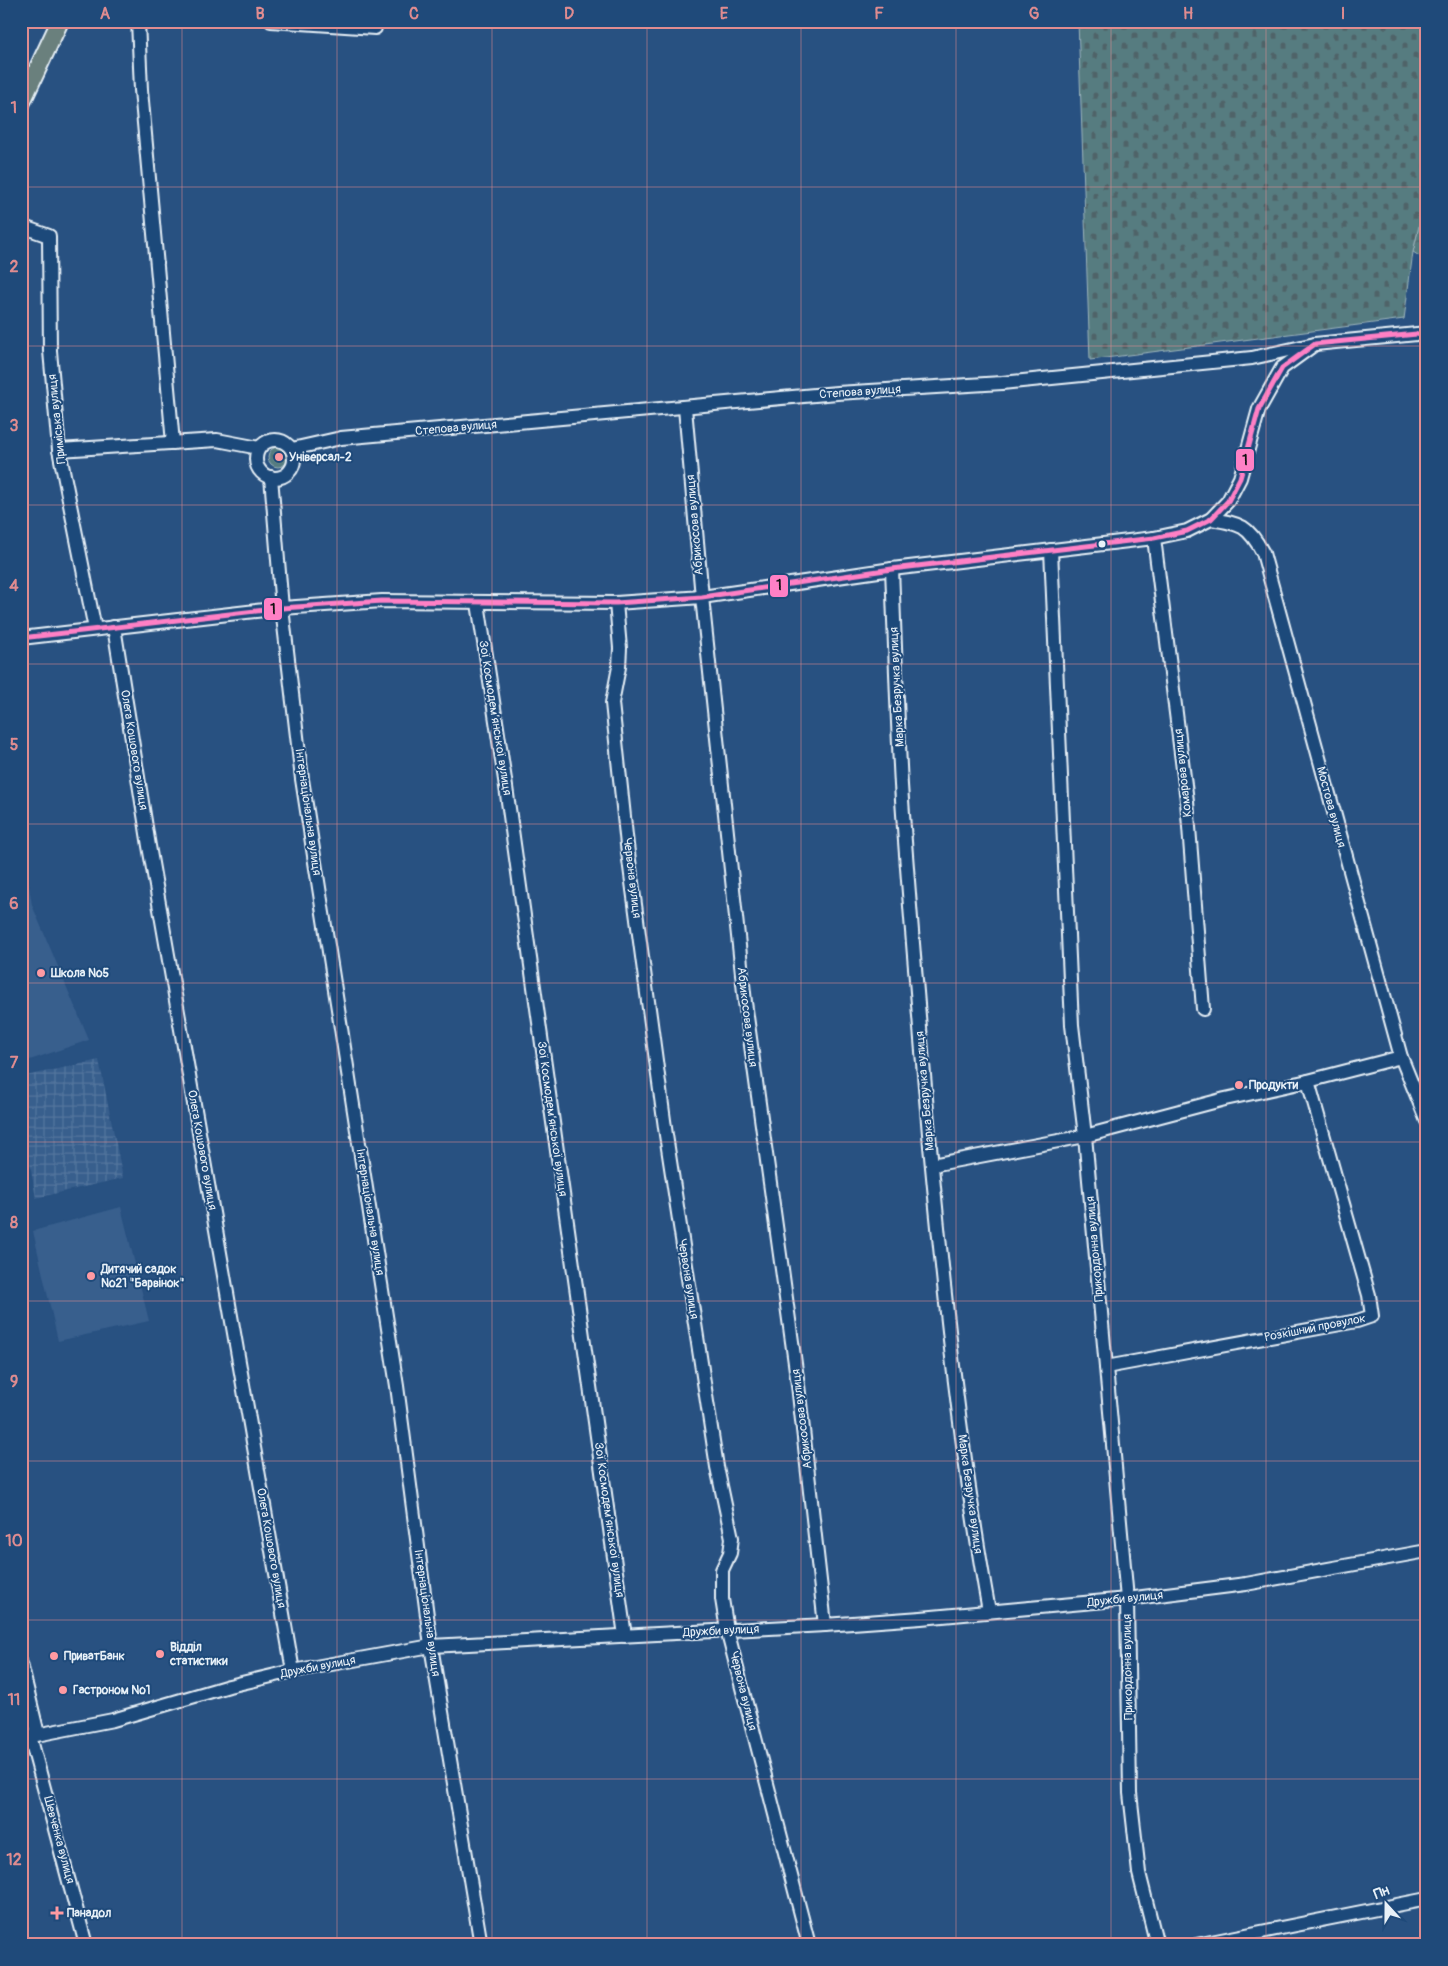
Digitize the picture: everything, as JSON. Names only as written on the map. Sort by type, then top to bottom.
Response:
[{"type":"main road","points":[[21,104],[60,21]]},
{"type":"street","points":[[138,21],[141,90],[173,443]]},
{"type":"street","points":[[271,21],[375,28]]},
{"type":"street","name":"Приміська вулиця","points":[[21,226],[49,236],[50,351],[59,450],[95,629]]},
{"type":"street","name":"Степова вулиця","points":[[292,448],[340,438],[837,394],[1002,383],[1252,358],[1315,344],[1427,333]]},
{"type":"street","points":[[21,638],[282,608],[382,600],[478,603],[616,603],[702,597],[892,569],[1154,538],[1187,531],[1211,519],[1228,501],[1240,478],[1259,409],[1282,368],[1315,344]]},
{"type":"street","name":"Абрикосова вулиця","points":[[685,408],[702,597],[745,1002],[798,1385],[825,1624]]},
{"type":"street","points":[[59,450],[217,440],[259,448]]},
{"type":"street","points":[[268,440],[282,440],[292,448],[294,455],[292,468],[283,477],[265,475],[257,466],[256,454],[259,448],[268,440]]},
{"type":"street","name":"Інтернаціональна вулиця","points":[[271,477],[282,608],[302,779],[397,1386],[431,1646],[481,1945]]},
{"type":"street","name":"Мостова вулиця","points":[[1211,519],[1244,527],[1255,538],[1263,553],[1401,1057],[1427,1121]]},
{"type":"street","name":"Комарова вулиця","points":[[1154,538],[1187,801],[1203,1009]]},
{"type":"street","name":"Прикордонна вулиця","points":[[1051,550],[1072,1025],[1085,1136],[1126,1599],[1130,1793],[1138,1873],[1157,1945]]},
{"type":"street","name":"Марка Безручка вулиця","points":[[892,569],[903,802],[915,973],[932,1165],[954,1377],[972,1520],[989,1611]]},
{"type":"street","name":"Зої Космодем’янської вулиця","points":[[478,603],[505,780],[625,1636]]},
{"type":"street","name":"Червона вулиця","points":[[616,603],[620,648],[619,667],[612,703],[627,845],[666,1135],[717,1467],[732,1538],[730,1553],[722,1570],[722,1599],[728,1630],[809,1945]]},
{"type":"street","name":"Олега Кошового вулиця","points":[[114,627],[156,884],[293,1672]]},
{"type":"street","points":[[932,1165],[1085,1136],[1225,1099],[1308,1082],[1401,1057]]},
{"type":"street","name":"Розкішний провулок","points":[[1106,1367],[1357,1321],[1372,1316],[1369,1295],[1308,1082]]},
{"type":"street","name":"Дружби вулиця","points":[[29,1736],[113,1720],[229,1686],[431,1646],[825,1624],[1126,1599],[1246,1584],[1427,1551]]},
{"type":"street","name":"Шевченка вулиця","points":[[21,1664],[29,1736],[86,1945]]},
{"type":"street","name":"Шевченка вулиця","points":[[21,1720],[29,1736]]},
{"type":"street","points":[[1196,1945],[1427,1899]]},
{"type":"shaded area","name":"Школа №5","points":[[21,836],[32,905],[89,1040],[21,1063]]},
{"type":"shaded area","points":[[99,1060],[123,1178],[36,1198],[21,1114],[21,1077]]},
{"type":"shaded area","name":"Дитячий садок №21 \"Барвінок\"","points":[[121,1207],[149,1321],[58,1341],[33,1231]]},
{"type":"green space","points":[[1078,21],[1427,21],[1427,191],[1413,252],[1404,319],[1090,360]]},
{"type":"green space","points":[[1427,191],[1427,251],[1421,257],[1413,252]]},
{"type":"green space","points":[[278,447],[285,450],[288,457],[285,464],[278,467],[271,464],[268,457],[271,450]]},
{"type":"transit line","name":"1","points":[[21,638],[282,608],[382,601],[616,603],[702,597],[892,569],[1154,538],[1187,531],[1211,519],[1228,501],[1240,478],[1259,409],[1282,368],[1315,344],[1427,333]]},
{"type":"place","name":"Універсал-2","points":[[279,457]]},
{"type":"place","name":"Школа №5","points":[[41,973]]},
{"type":"place","name":"Продукти","points":[[1239,1085]]},
{"type":"place","name":"Дитячий садок №21 \"Барвінок\"","points":[[91,1276]]},
{"type":"place","name":"Відділ статистики","points":[[160,1654]]},
{"type":"place","name":"ПриватБанк","points":[[54,1656]]},
{"type":"place","name":"Гастроном №1","points":[[63,1690]]},
{"type":"place","name":"Панадол","points":[[57,1913]]}]
